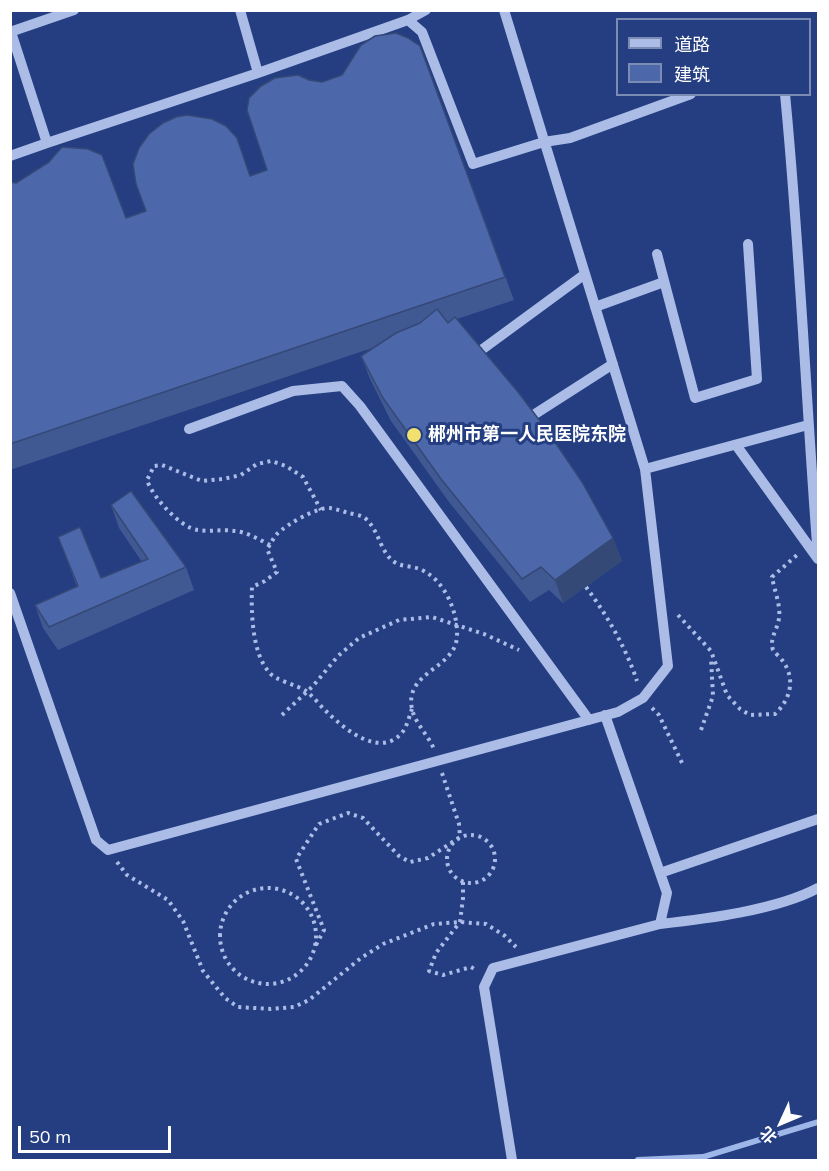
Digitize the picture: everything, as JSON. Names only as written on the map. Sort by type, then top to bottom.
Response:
[{"type":"street","points":[[47,142],[11,32],[74,10]]},
{"type":"street","points":[[240,10],[258,73]]},
{"type":"street","points":[[10,156],[258,73],[408,20],[426,10]]},
{"type":"street","points":[[10,593],[96,840],[108,849],[605,716],[618,712],[643,698],[668,666],[645,470],[504,10]]},
{"type":"street","points":[[408,20],[422,32],[474,164],[544,142],[570,138],[686,96]]},
{"type":"street","points":[[785,96],[793,169],[808,425],[819,558]]},
{"type":"street","points":[[657,254],[695,398],[757,379],[748,244]]},
{"type":"street","points":[[480,351],[585,274]]},
{"type":"street","points":[[595,307],[664,282]]},
{"type":"street","points":[[536,414],[613,364]]},
{"type":"street","points":[[189,429],[293,391],[342,386],[360,406],[590,720]]},
{"type":"street","points":[[645,470],[808,425]]},
{"type":"street","points":[[736,445],[819,558]]},
{"type":"street","points":[[605,716],[667,893],[660,924]]},
{"type":"street","points":[[660,873],[819,819]]},
{"type":"street","points":[[512,1161],[489,1026],[486,983],[492,968],[660,924],[706,919],[773,904],[819,888]]},
{"type":"path","points":[[270,545],[238,531],[196,531],[186,525],[150,491],[147,480],[154,466],[162,465],[202,481],[241,475],[258,464],[271,461],[286,466],[303,477],[321,510]]},
{"type":"path","points":[[328,508],[364,517],[378,534],[386,554],[396,563],[423,570],[443,588],[452,605],[457,636],[453,652],[444,662],[422,676],[412,692],[412,709],[400,735],[381,744],[362,739],[345,729],[307,692],[269,674],[251,624],[252,587],[277,572],[267,549],[270,545],[278,534],[295,520],[328,508]]},
{"type":"path","points":[[661,601],[672,609],[711,651],[727,695],[740,709],[750,715],[775,714],[783,706],[788,696],[791,682],[790,673],[773,650],[772,638],[780,617],[772,577],[808,544]]},
{"type":"path","points":[[586,587],[599,605],[631,663],[643,698],[658,715],[682,765]]},
{"type":"path","points":[[282,716],[307,692],[338,656],[359,638],[399,620],[432,617],[484,634],[549,665]]},
{"type":"path","points":[[701,730],[713,696],[711,651]]},
{"type":"path","points":[[412,709],[430,740],[438,760],[459,824],[460,837]]},
{"type":"path","points":[[316,945],[316,930],[312,915],[291,893],[277,888],[261,888],[247,892],[234,901],[225,913],[220,927],[220,944],[226,960],[237,973],[251,981],[267,984],[284,982],[299,974],[310,961],[324,930],[296,859],[319,824],[348,813],[363,818],[399,856],[410,862],[428,858],[460,837],[476,835],[489,843],[495,858],[491,873],[486,879],[471,884],[463,882],[455,878],[446,865],[449,848],[460,837]]},
{"type":"path","points":[[108,849],[127,875],[168,900],[183,921],[203,971],[225,998],[238,1007],[271,1009],[294,1007],[309,1000],[361,958],[383,944],[434,924],[460,922],[486,924],[505,936],[528,957]]},
{"type":"path","points":[[463,882],[460,922],[436,953],[429,971],[443,975],[471,967],[486,983]]},
{"type":"building","points":[[396,33],[420,46],[505,277],[10,444],[10,182],[16,183],[49,162],[62,147],[88,149],[102,155],[126,218],[146,211],[136,184],[133,164],[139,148],[149,134],[163,123],[187,115],[212,119],[226,126],[237,138],[250,176],[267,170],[247,110],[249,98],[261,86],[275,78],[298,75],[322,82],[342,75],[361,45],[375,36]]},
{"type":"building","points":[[437,309],[448,323],[455,317],[518,392],[582,482],[613,538],[555,580],[541,567],[522,579],[441,479],[383,398],[361,356],[396,333],[420,323]]},
{"type":"building","points":[[131,491],[186,567],[49,627],[35,605],[78,586],[58,537],[80,527],[101,578],[148,559],[111,505]]},
{"type":"waterway","points":[[638,1160],[703,1157],[818,1122]]},
{"type":"place","name":"郴州市第一人民医院东院","points":[[414,435]]}]
